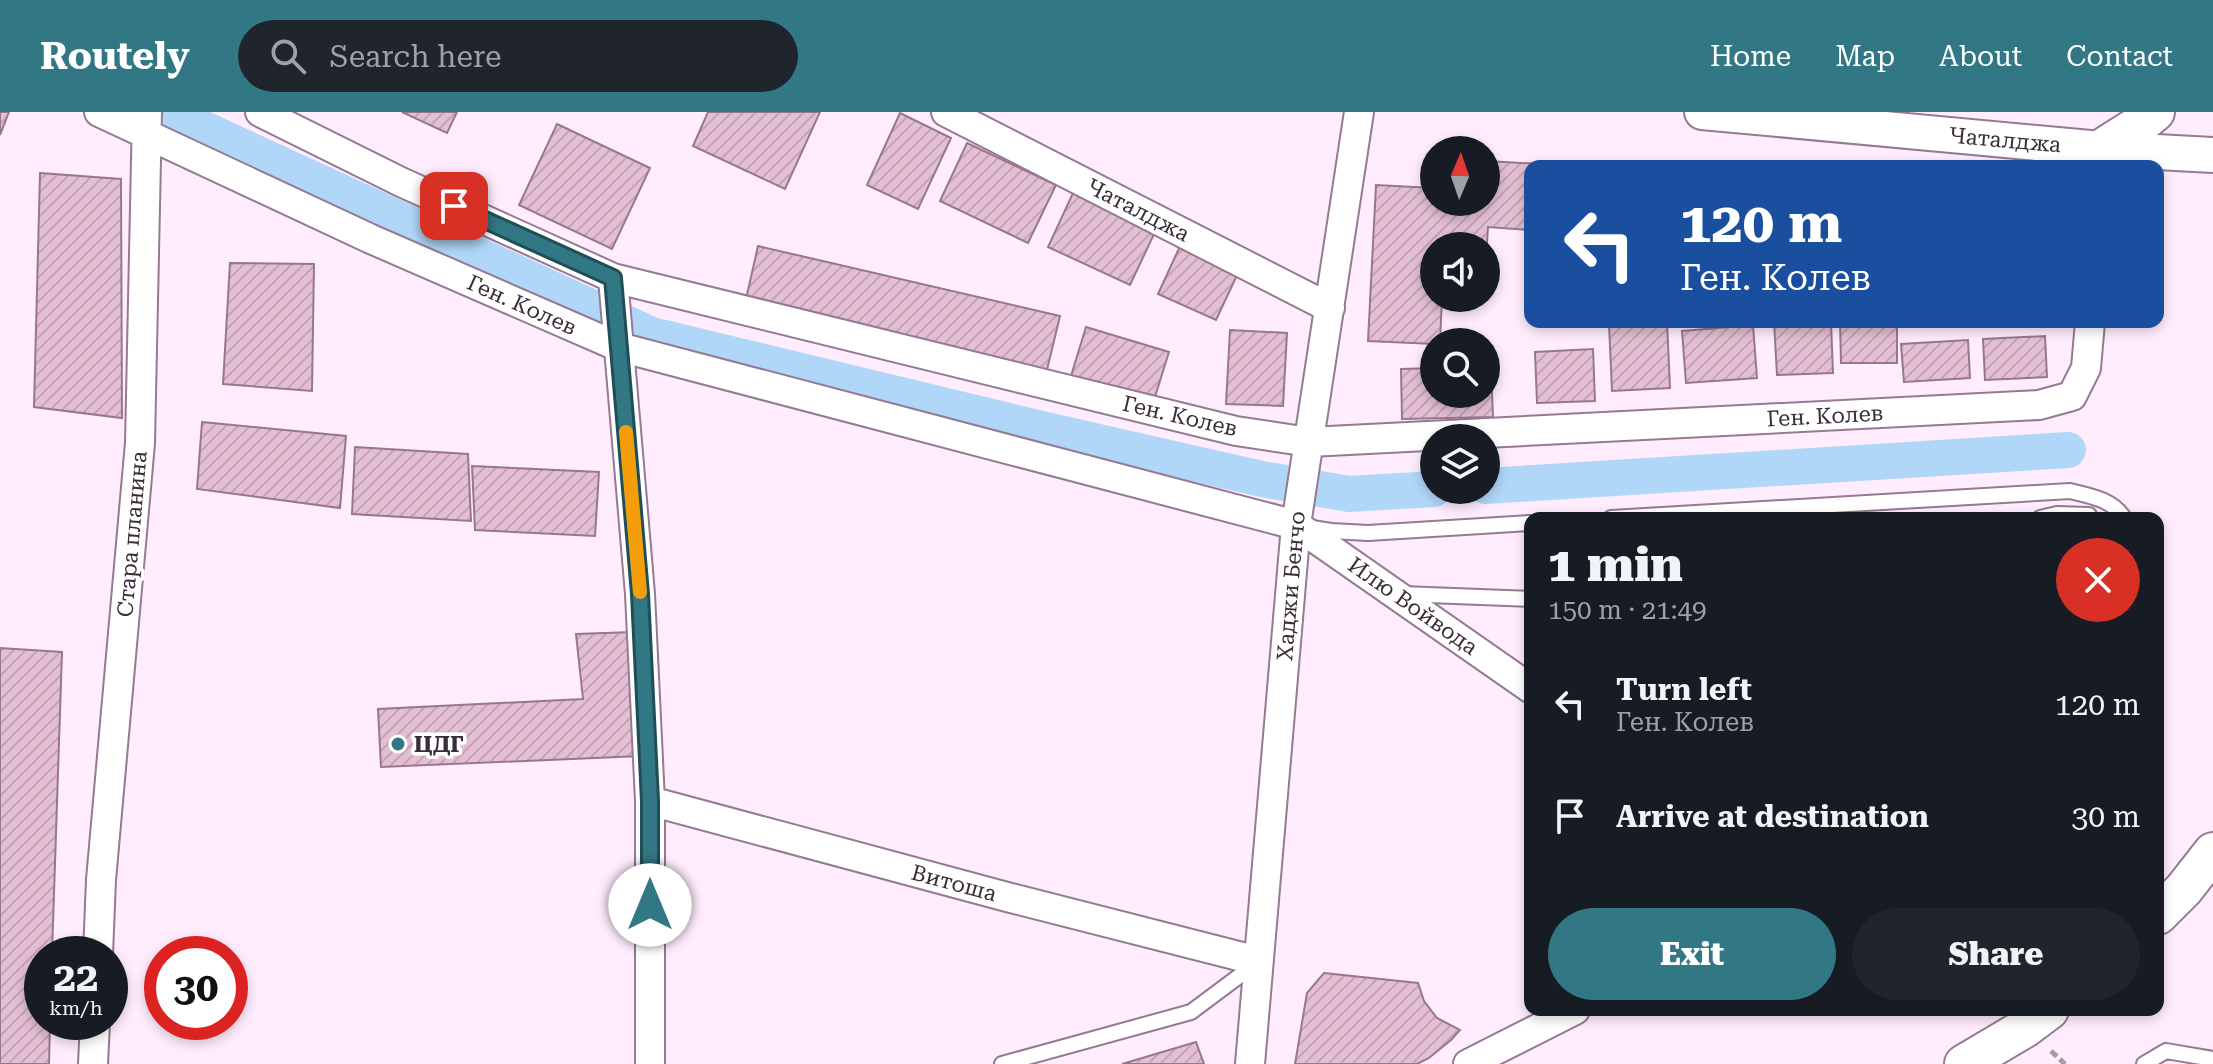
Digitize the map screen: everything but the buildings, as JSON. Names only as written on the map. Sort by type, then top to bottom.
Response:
[{"type":"main road","points":[[2101,157],[2155,112]]},
{"type":"main road","points":[[2164,909],[2213,852]]},
{"type":"main road","points":[[1964,1064],[2041,1016]]},
{"type":"street","name":"Ген. Колев","points":[[99,112],[147,124],[371,239],[618,341],[1297,512]]},
{"type":"street","name":"Ген. Колев","points":[[260,112],[614,286],[1236,431],[1306,455],[2039,405],[2072,396],[2086,368],[2089,328]]},
{"type":"street","name":"Чаталджа","points":[[946,112],[1330,308]]},
{"type":"street","name":"Хаджи Бенчо","points":[[1250,1064],[1297,512],[1359,112]]},
{"type":"street","name":"Чаталджа","points":[[1702,112],[2101,157],[2213,155]]},
{"type":"street","name":"Стара планина","points":[[99,936],[101,880],[140,443],[147,124]]},
{"type":"street","points":[[614,286],[640,594],[650,801],[650,1064]]},
{"type":"street","name":"Илю Войвода","points":[[1297,512],[1395,594],[1524,684]]},
{"type":"street","name":"Витоша","points":[[650,801],[1258,961]]},
{"type":"street","points":[[1468,1064],[1563,1016]]},
{"type":"street","points":[[93,1064],[94,1040]]},
{"type":"lane","points":[[1713,512],[2070,491],[2101,499],[2121,512]]},
{"type":"lane","name":"Ген. Колев","points":[[1297,512],[1331,531],[1368,533],[1524,523]]},
{"type":"lane","points":[[1395,594],[1524,599]]},
{"type":"lane","points":[[1002,1064],[1191,1012],[1258,961]]},
{"type":"lane","points":[[2144,1064],[2166,1051],[2213,1059]]},
{"type":"waterway","points":[[167,112],[652,335],[1262,479],[1349,494],[1420,490]]},
{"type":"waterway","points":[[1500,485],[2068,450]]},
{"type":"slow traffic","points":[[626,432],[640,592]]},
{"type":"place","name":"ЦДГ","points":[[398,744]]},
{"type":"route","points":[[454,206],[613,278],[640,594],[650,801],[650,905]]}]
